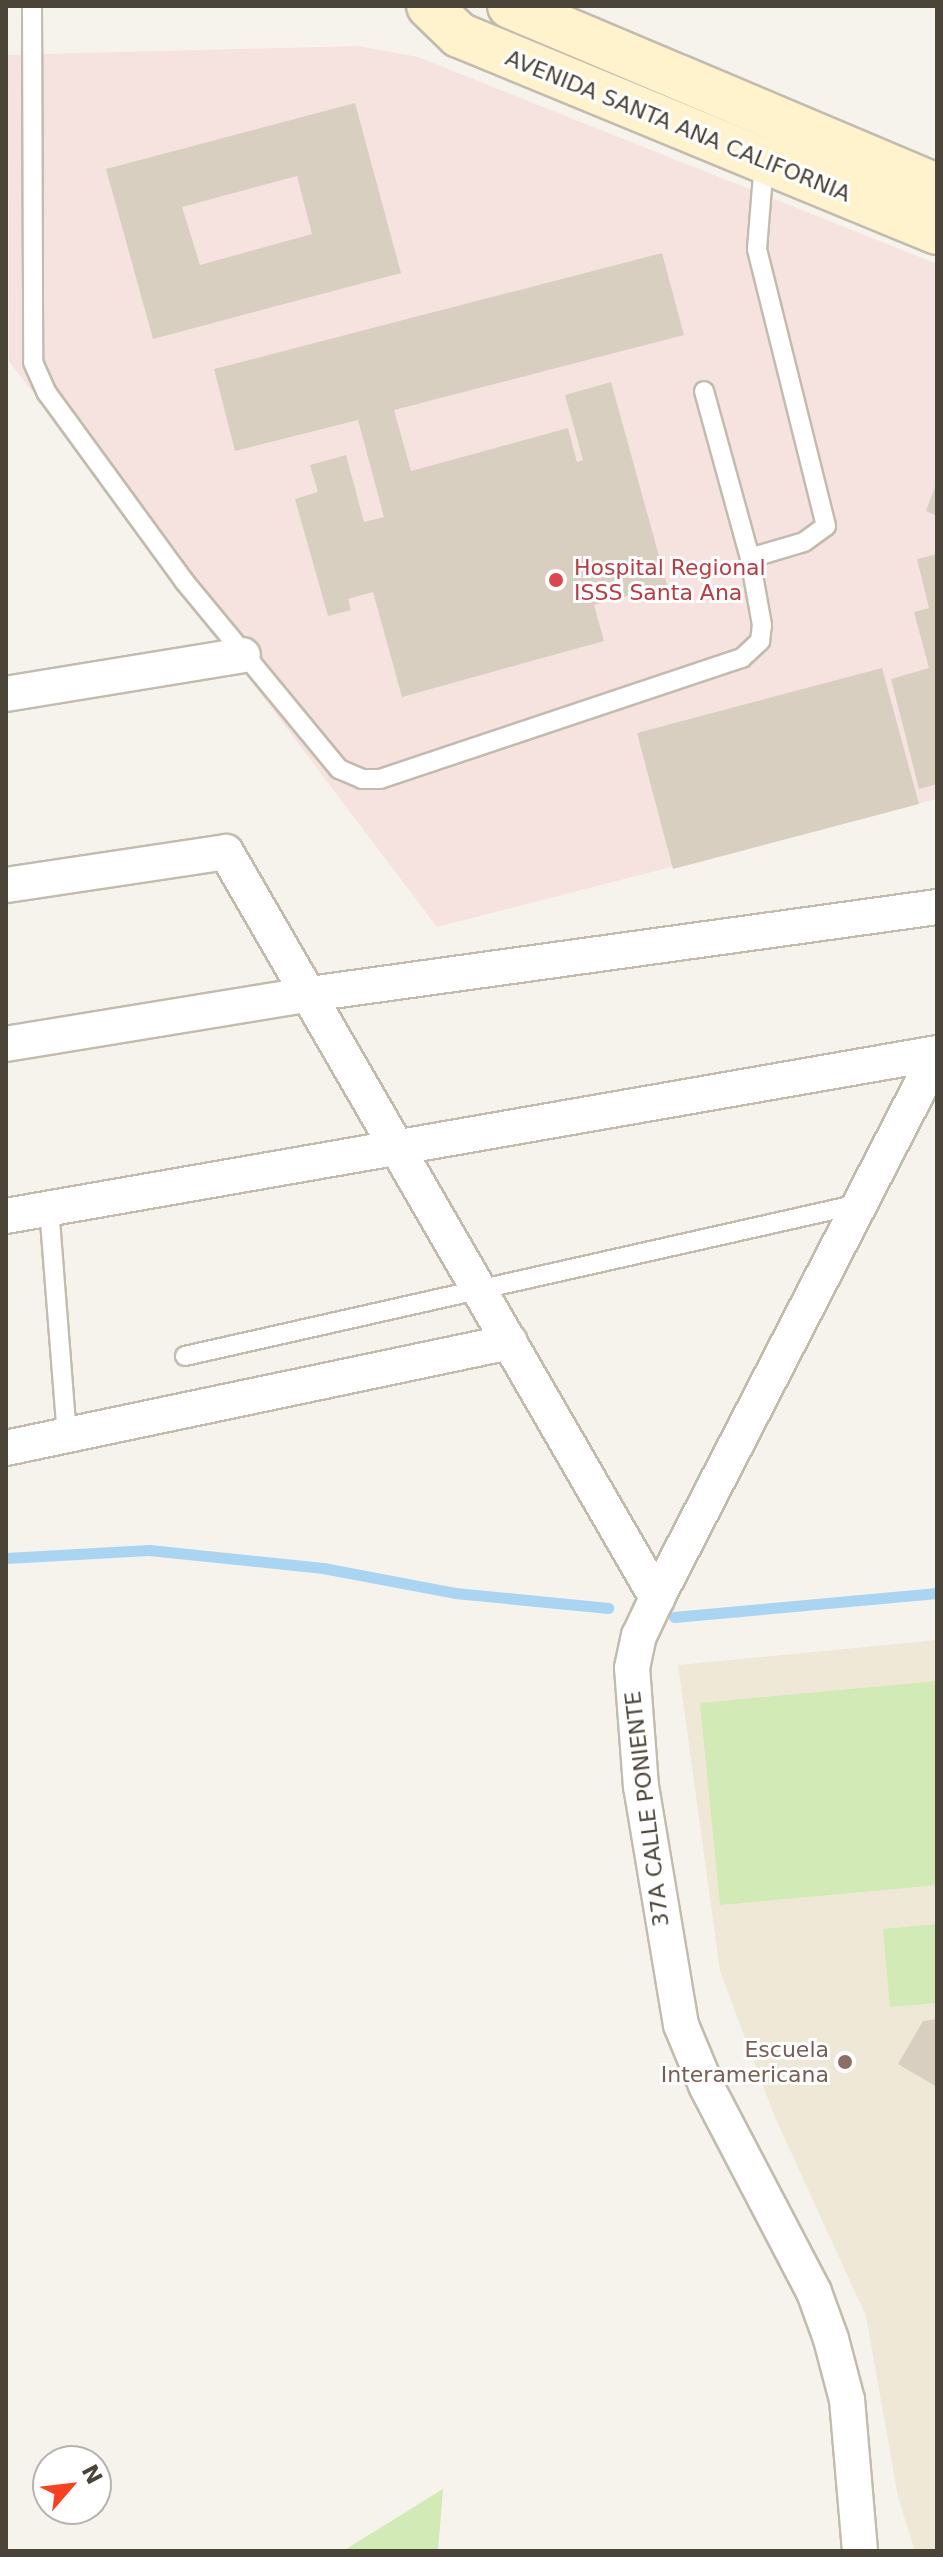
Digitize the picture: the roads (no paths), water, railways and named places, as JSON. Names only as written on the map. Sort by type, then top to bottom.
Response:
[{"type":"street","name":"AVENIDA SANTA ANA CALIFORNIA","points":[[429,6],[459,35],[937,232]]},
{"type":"street","name":"AVENIDA SANTA ANA CALIFORNIA","points":[[510,6],[937,186]]},
{"type":"street","points":[[6,694],[243,655]]},
{"type":"street","points":[[6,885],[226,852],[657,1598]]},
{"type":"street","points":[[6,1044],[310,994],[937,907]]},
{"type":"street","points":[[6,1216],[937,1053]]},
{"type":"street","name":"37A CALLE PONIENTE","points":[[860,2551],[847,2400],[831,2339],[814,2292],[706,2085],[681,2025],[661,1928],[632,1688],[635,1650],[657,1598],[937,1053]]},
{"type":"street","points":[[6,1448],[510,1342]]},
{"type":"lane","points":[[32,6],[33,362],[47,393],[243,655],[339,769],[362,779],[380,779],[742,658],[760,641],[762,625],[750,558],[704,391]]},
{"type":"lane","points":[[750,558],[804,542],[826,526],[757,249],[764,161]]},
{"type":"lane","points":[[185,1356],[481,1292],[859,1204]]},
{"type":"lane","points":[[49,1208],[67,1435]]},
{"type":"waterway","points":[[6,1558],[149,1550],[323,1568],[455,1593],[608,1608]]},
{"type":"waterway","points":[[674,1617],[937,1593]]},
{"type":"place","name":"Hospital Regional ISSS Santa Ana","points":[[556,580]]},
{"type":"place","name":"Escuela Interamericana","points":[[845,2062]]}]
